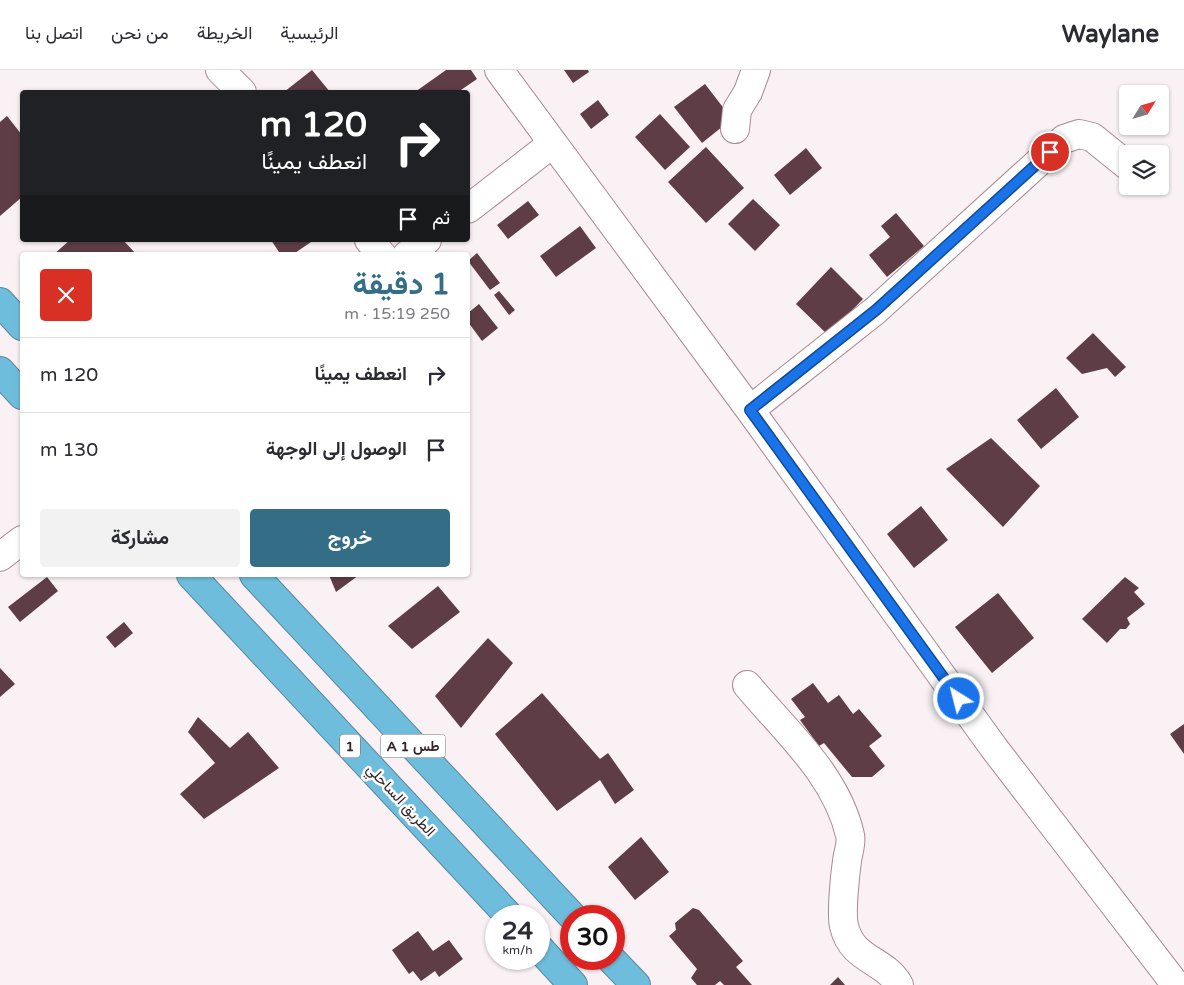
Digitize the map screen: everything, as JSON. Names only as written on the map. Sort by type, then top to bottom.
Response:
[{"type":"highway","points":[[0,302],[20,324]]},
{"type":"highway","points":[[0,371],[20,393]]},
{"type":"highway","name":"الطريق الساحلي","points":[[192,577],[499,905]]},
{"type":"highway","name":"A 1 طس","points":[[256,577],[562,905]]},
{"type":"highway","points":[[550,960],[573,985]]},
{"type":"highway","points":[[622,970],[636,985]]},
{"type":"street","points":[[220,70],[240,90]]},
{"type":"street","points":[[499,70],[750,410],[994,748],[1176,985]]},
{"type":"street","points":[[735,129],[737,110],[748,92],[756,70]]},
{"type":"street","points":[[750,410],[883,304],[1064,139],[1079,134],[1092,137],[1119,159]]},
{"type":"street","points":[[470,207],[553,143]]},
{"type":"street","points":[[371,242],[379,252]]},
{"type":"street","points":[[411,252],[424,242]]},
{"type":"street","points":[[0,557],[20,542]]},
{"type":"street","points":[[747,685],[820,768],[836,798],[851,836],[846,870],[844,926],[857,952],[894,975],[899,985]]},
{"type":"building","points":[[312,70],[328,90],[287,90]]},
{"type":"building","points":[[446,70],[471,70],[477,79],[461,90],[418,90]]},
{"type":"building","points":[[564,70],[588,70],[589,72],[573,83]]},
{"type":"building","points":[[705,84],[732,119],[702,143],[674,107]]},
{"type":"building","points":[[598,100],[609,115],[591,129],[580,114]]},
{"type":"building","points":[[660,114],[690,147],[665,170],[635,137]]},
{"type":"building","points":[[7,116],[20,132],[20,199],[0,216],[0,122]]},
{"type":"building","points":[[706,147],[744,188],[706,223],[668,182]]},
{"type":"building","points":[[806,148],[822,168],[790,195],[774,175]]},
{"type":"building","points":[[753,199],[780,225],[755,251],[728,224]]},
{"type":"building","points":[[528,201],[539,215],[508,239],[497,225]]},
{"type":"building","points":[[896,213],[924,246],[887,277],[869,255],[890,237],[881,226]]},
{"type":"building","points":[[580,226],[596,248],[556,277],[540,256]]},
{"type":"building","points":[[68,242],[125,242],[134,252],[56,252]]},
{"type":"building","points":[[272,242],[311,242],[296,252],[279,252]]},
{"type":"building","points":[[477,253],[500,283],[490,290],[470,264],[470,259]]},
{"type":"building","points":[[831,267],[863,299],[828,335],[796,304]]},
{"type":"building","points":[[499,291],[515,310],[509,315],[494,295]]},
{"type":"building","points":[[479,304],[498,328],[482,341],[470,325],[470,311]]},
{"type":"building","points":[[1093,333],[1126,367],[1115,377],[1107,368],[1082,374],[1066,358]]},
{"type":"building","points":[[1056,388],[1079,417],[1041,449],[1017,420]]},
{"type":"building","points":[[991,438],[1040,486],[1003,527],[946,469]]},
{"type":"building","points":[[921,506],[948,540],[914,568],[887,534]]},
{"type":"building","points":[[47,577],[58,591],[20,622],[8,607]]},
{"type":"building","points":[[330,577],[356,577],[336,592]]},
{"type":"building","points":[[1125,577],[1139,588],[1134,592],[1145,604],[1127,618],[1130,624],[1126,629],[1120,629],[1107,643],[1082,619]]},
{"type":"building","points":[[438,586],[460,612],[412,649],[388,626]]},
{"type":"building","points":[[998,593],[1034,638],[992,673],[955,627]]},
{"type":"building","points":[[124,622],[133,633],[115,648],[106,637]]},
{"type":"building","points":[[488,638],[513,663],[461,728],[435,696]]},
{"type":"building","points":[[0,668],[15,684],[0,697]]},
{"type":"building","points":[[813,683],[828,703],[839,695],[853,714],[859,709],[882,736],[869,746],[885,766],[872,777],[852,777],[824,743],[819,746],[800,720],[805,717],[791,699]]},
{"type":"building","points":[[542,693],[600,759],[608,753],[634,790],[615,804],[600,780],[557,811],[495,734]]},
{"type":"building","points":[[198,717],[230,748],[248,732],[279,768],[204,819],[180,794],[215,763],[188,732]]},
{"type":"building","points":[[1184,724],[1184,754],[1170,734]]},
{"type":"building","points":[[641,837],[669,872],[635,900],[608,867]]},
{"type":"building","points":[[693,908],[699,910],[743,961],[736,967],[752,985],[724,985],[720,981],[715,985],[697,985],[691,978],[697,969],[669,936],[676,930],[675,923]]},
{"type":"building","points":[[418,931],[433,951],[449,940],[463,959],[439,977],[435,971],[421,981],[413,971],[409,974],[392,950]]},
{"type":"building","points":[[838,977],[845,985],[830,985]]},
{"type":"route","points":[[959,699],[750,410],[876,310],[1050,152]]}]
